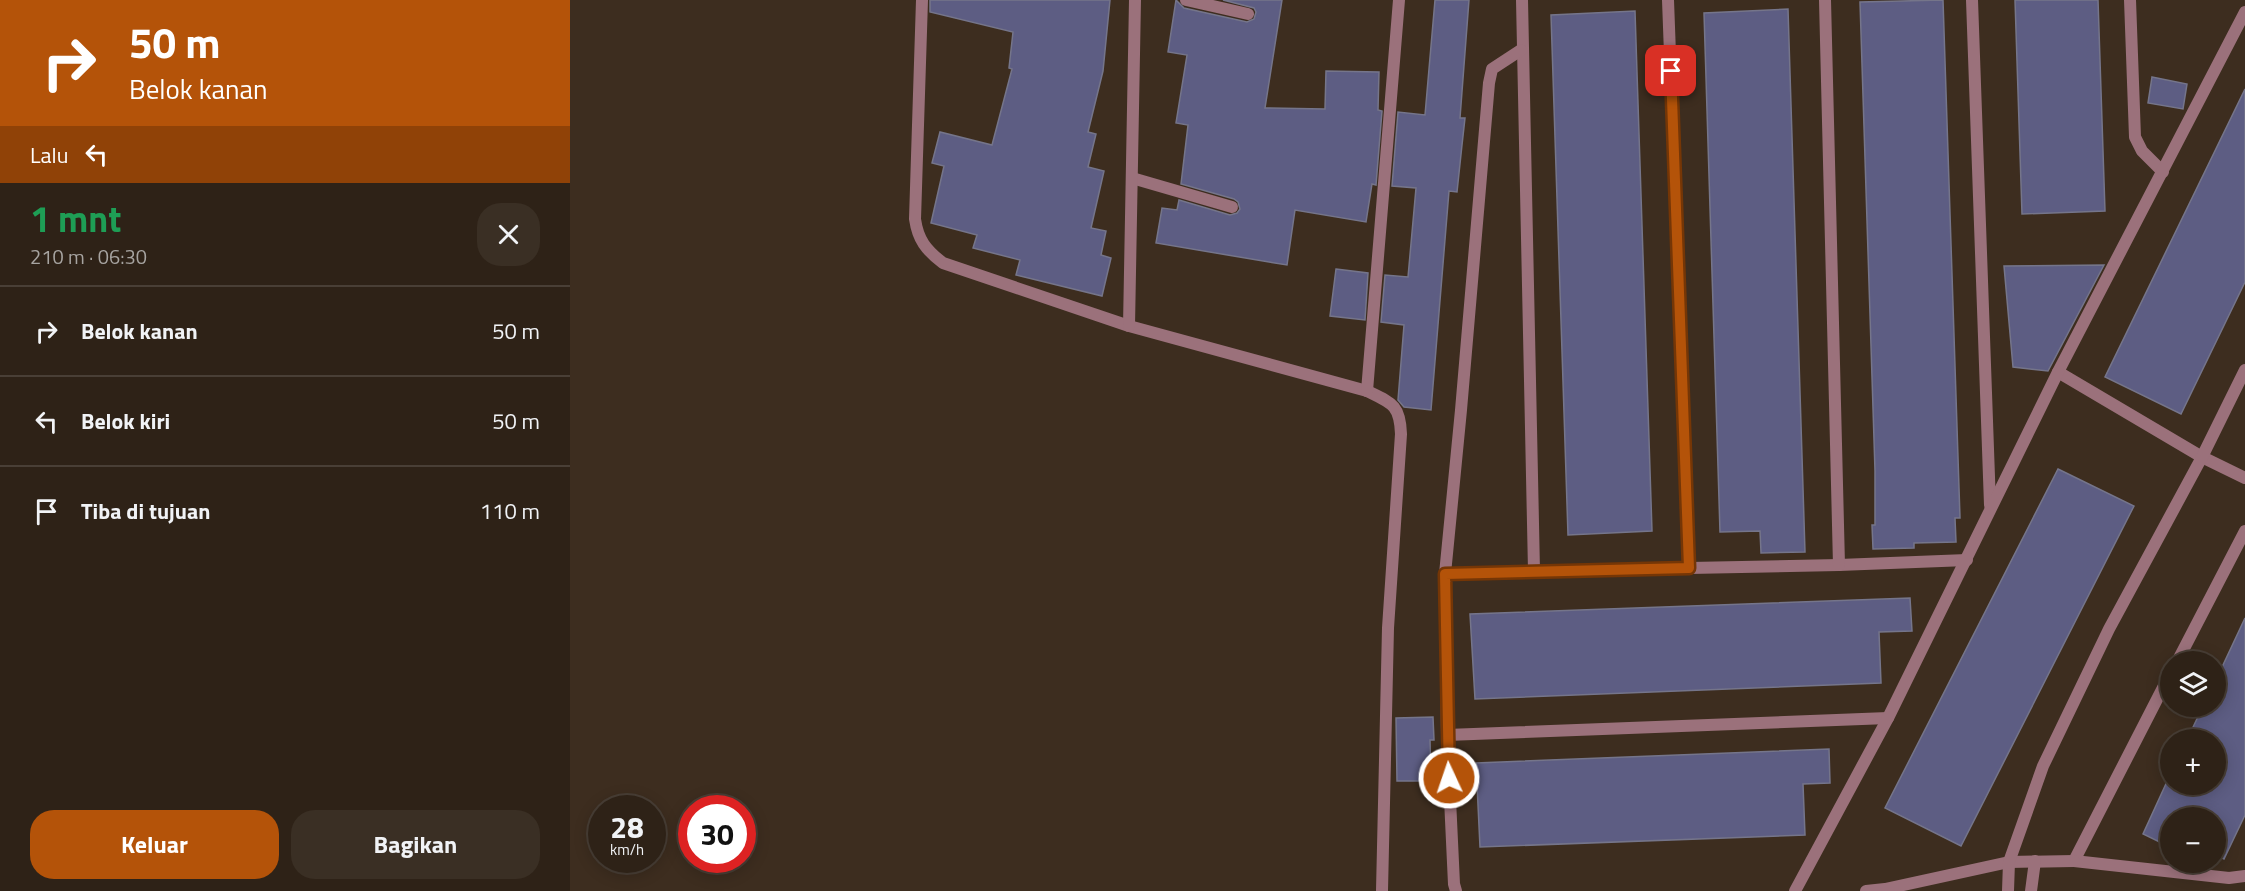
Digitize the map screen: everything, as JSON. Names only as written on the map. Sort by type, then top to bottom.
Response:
[{"type":"street","points":[[922,0],[915,219],[917,235],[931,254],[943,263],[1129,326],[1367,391],[1396,407],[1400,418],[1401,434],[1388,628],[1382,891]]},
{"type":"street","points":[[1129,326],[1135,0]]},
{"type":"street","points":[[1186,0],[1248,14]]},
{"type":"street","points":[[1367,391],[1399,0]]},
{"type":"street","points":[[1521,0],[1534,571]]},
{"type":"street","points":[[1668,0],[1689,568]]},
{"type":"street","points":[[1825,0],[1839,565]]},
{"type":"street","points":[[1972,0],[1991,508]]},
{"type":"street","points":[[2130,0],[2135,137],[2142,151],[2163,172]]},
{"type":"street","points":[[1796,891],[1888,718],[2058,372],[2245,12]]},
{"type":"street","points":[[1456,891],[1447,735],[1445,574],[1489,83],[1492,69],[1521,50]]},
{"type":"street","points":[[1132,178],[1232,207]]},
{"type":"street","points":[[2008,891],[2009,862],[2043,766],[2109,629],[2202,457],[2245,370]]},
{"type":"street","points":[[2058,372],[2202,457],[2245,478]]},
{"type":"street","points":[[2183,651],[2245,531]]},
{"type":"street","points":[[1445,574],[1967,560]]},
{"type":"street","points":[[2074,861],[2160,693]]},
{"type":"street","points":[[1447,735],[1888,718]]},
{"type":"street","points":[[2031,891],[2035,861]]},
{"type":"street","points":[[1866,891],[1885,889],[2009,862],[2074,861],[2229,878],[2245,876]]},
{"type":"building","points":[[930,0],[1110,0],[1103,71],[1088,132],[1096,134],[1088,167],[1104,171],[1091,228],[1106,231],[1101,255],[1111,258],[1102,296],[1016,275],[1020,260],[973,248],[977,235],[931,223],[944,166],[932,163],[940,132],[992,145],[1012,69],[1009,68],[1013,32],[930,12]]},
{"type":"building","points":[[1176,0],[1184,8],[1247,22],[1254,19],[1256,12],[1254,8],[1223,0],[1282,0],[1265,108],[1325,109],[1326,71],[1379,72],[1378,110],[1382,111],[1376,185],[1372,184],[1366,222],[1295,210],[1287,265],[1156,243],[1162,208],[1177,210],[1179,200],[1230,215],[1237,213],[1240,209],[1238,202],[1234,199],[1181,184],[1188,125],[1176,123],[1187,55],[1168,52]]},
{"type":"building","points":[[1435,0],[1469,0],[1460,118],[1465,118],[1457,192],[1449,191],[1431,410],[1404,407],[1398,400],[1404,325],[1381,322],[1385,275],[1408,277],[1416,188],[1392,186],[1398,112],[1425,115]]},
{"type":"building","points":[[1943,0],[1960,518],[1955,518],[1956,542],[1914,543],[1914,548],[1873,549],[1875,471],[1860,2]]},
{"type":"building","points":[[2015,0],[2098,0],[2105,211],[2022,214]]},
{"type":"building","points":[[1788,9],[1805,552],[1761,553],[1760,531],[1720,532],[1704,13]]},
{"type":"building","points":[[1635,11],[1652,531],[1568,535],[1551,15]]},
{"type":"building","points":[[2152,77],[2187,84],[2183,109],[2148,103]]},
{"type":"building","points":[[2245,89],[2245,282],[2181,414],[2105,377]]},
{"type":"building","points":[[2104,265],[2048,371],[2013,367],[2004,266]]},
{"type":"building","points":[[1336,269],[1368,273],[1365,320],[1330,316]]},
{"type":"building","points":[[2058,469],[2134,506],[1961,846],[1885,808]]},
{"type":"building","points":[[1910,598],[1912,631],[1879,632],[1881,683],[1475,699],[1470,614]]},
{"type":"building","points":[[2245,618],[2245,815],[2226,855],[2226,807],[2160,807],[2160,842],[2143,834],[2161,795],[2226,795],[2226,729],[2192,729],[2198,717],[2226,717],[2226,659]]},
{"type":"building","points":[[1433,717],[1434,740],[1430,740],[1431,781],[1397,781],[1396,718]]},
{"type":"building","points":[[1829,749],[1830,783],[1803,784],[1805,835],[1480,847],[1476,763]]},
{"type":"route","points":[[1449,778],[1445,574],[1689,568],[1671,71]]}]
